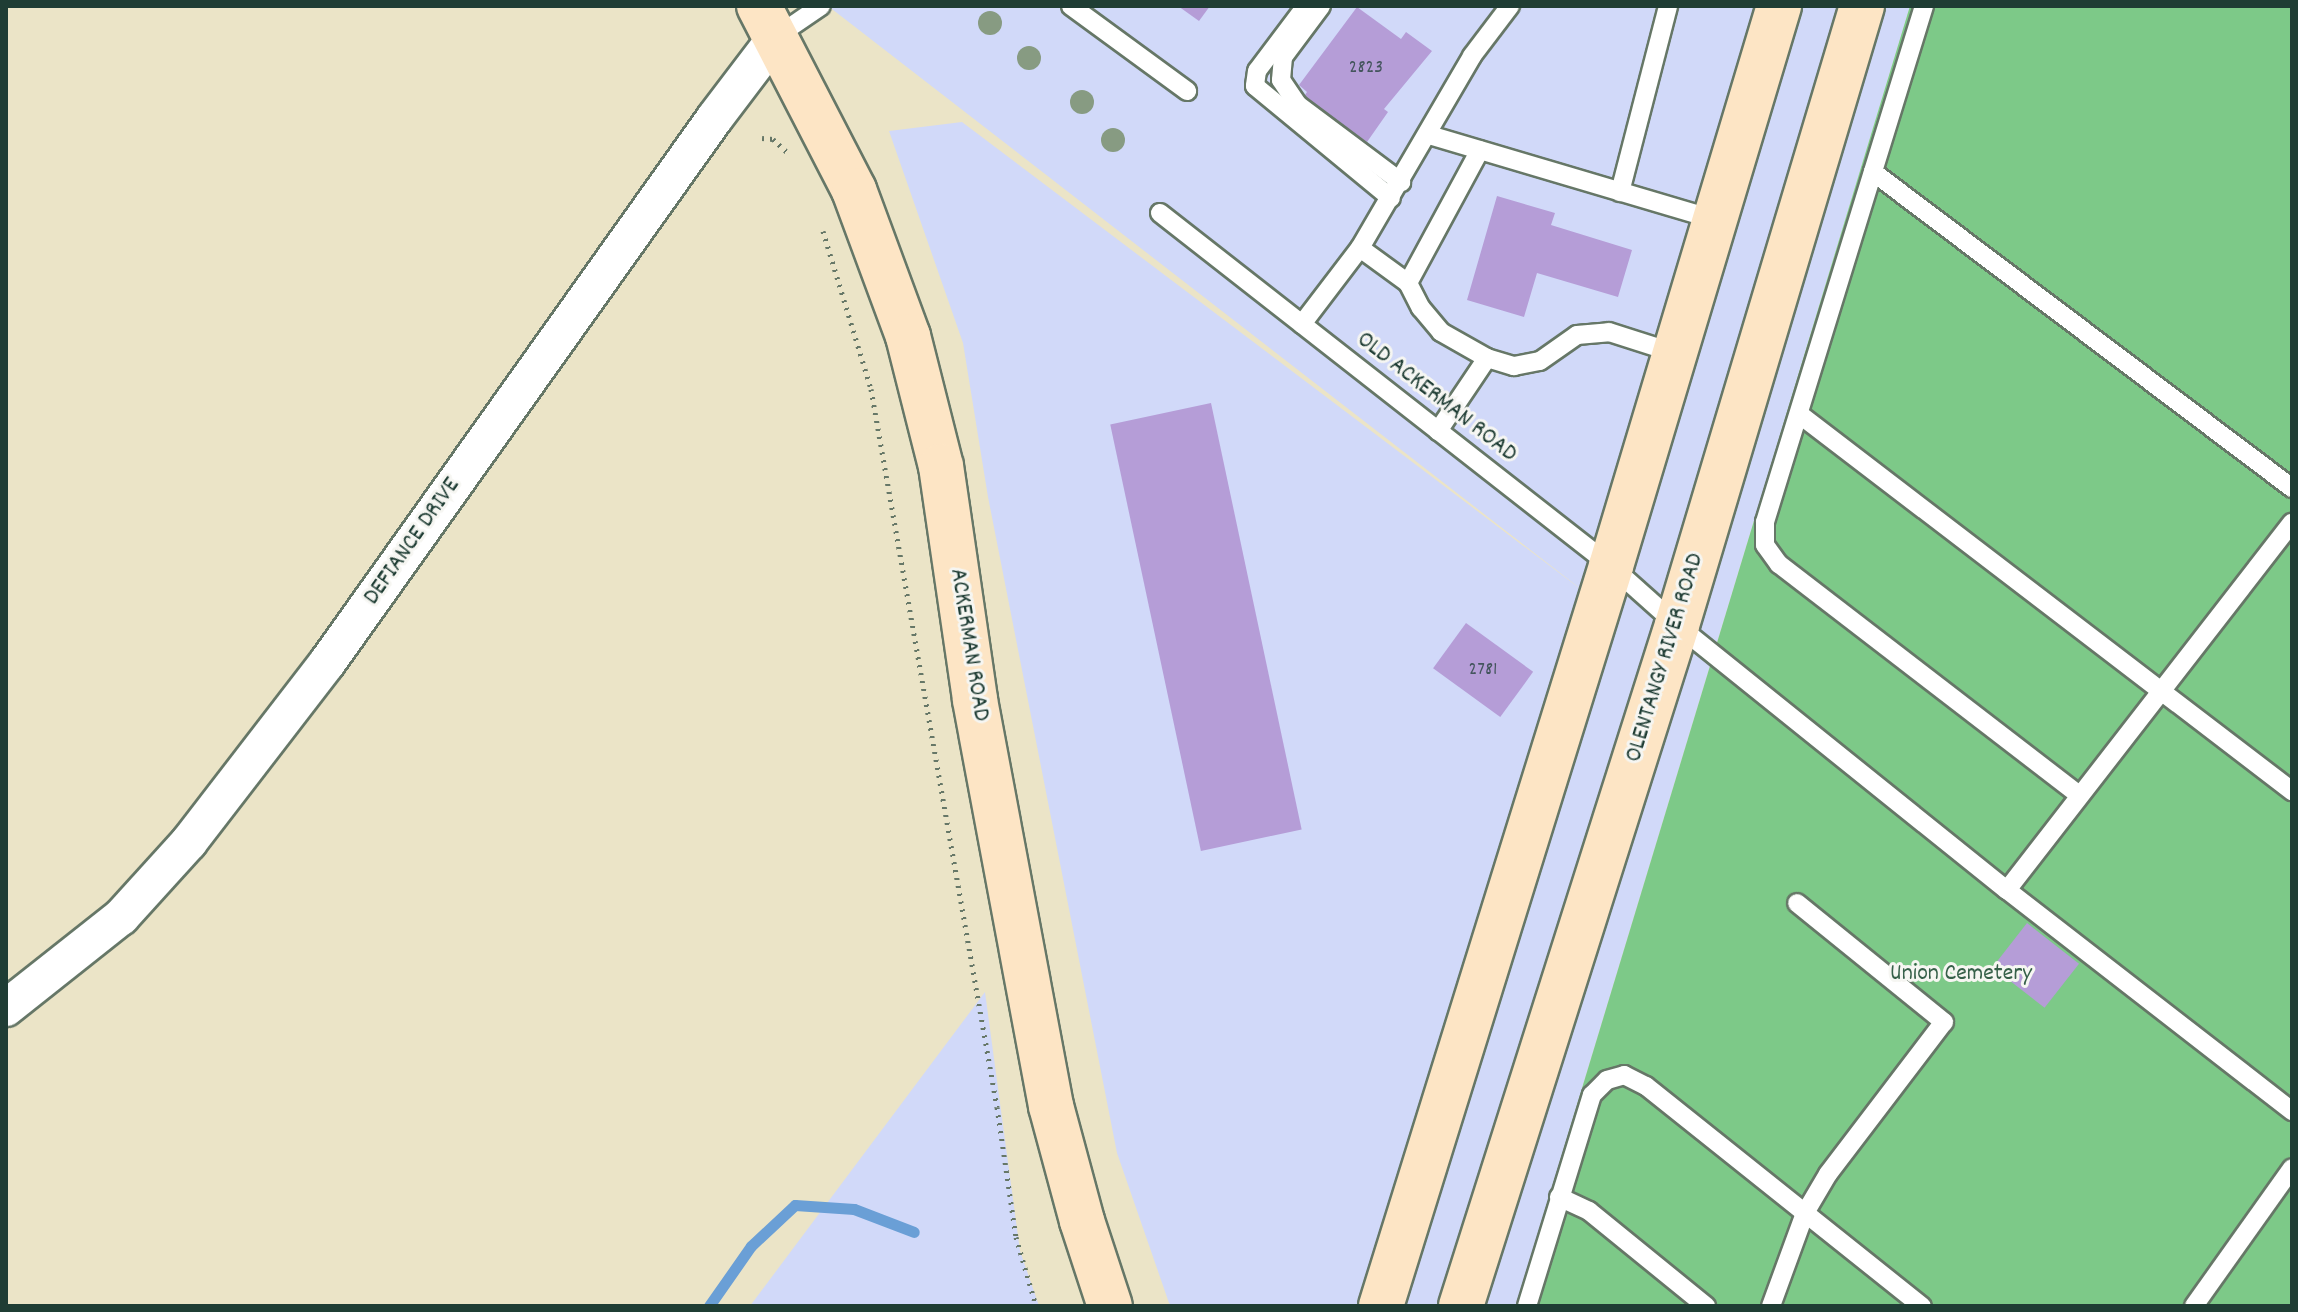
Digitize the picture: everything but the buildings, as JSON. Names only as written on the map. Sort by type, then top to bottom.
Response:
[{"type":"main road","points":[[1381,1306],[1611,566],[1779,6]]},
{"type":"main road","name":"OLENTANGY RIVER ROAD","points":[[1461,1306],[1677,625],[1862,6]]},
{"type":"main road","name":"ACKERMAN ROAD","points":[[768,21],[854,190],[908,336],[941,466],[975,700],[1051,1106],[1082,1221],[1110,1306]]},
{"type":"main road","points":[[1082,1221],[1141,1306]]},
{"type":"main road","points":[[1363,1306],[1402,1235]]},
{"type":"street","name":"DEFIANCE DRIVE","points":[[6,1008],[121,917],[189,842],[327,663],[731,94],[768,21]]},
{"type":"lane","points":[[768,21],[821,6]]},
{"type":"lane","points":[[1071,6],[1187,91]]},
{"type":"lane","points":[[1306,6],[1257,71],[1255,86],[1391,198]]},
{"type":"lane","points":[[1321,6],[1283,57],[1281,80],[1298,105],[1401,182]]},
{"type":"lane","points":[[1302,324],[1360,248],[1429,135],[1472,56],[1510,6]]},
{"type":"lane","points":[[1620,192],[1668,6]]},
{"type":"lane","points":[[1924,6],[1765,522],[1765,545],[1779,564],[2079,795]]},
{"type":"lane","points":[[1429,135],[1716,220]]},
{"type":"lane","points":[[1408,283],[1480,150]]},
{"type":"lane","points":[[1873,172],[2292,488]]},
{"type":"lane","name":"OLD ACKERMAN ROAD","points":[[1160,213],[1611,566],[1677,625],[2007,890],[2292,1111]]},
{"type":"lane","points":[[1360,248],[1408,283],[1421,308],[1441,332],[1487,358],[1514,366],[1540,361],[1577,335],[1609,332],[1675,353]]},
{"type":"lane","points":[[1438,431],[1487,358]]},
{"type":"lane","points":[[1799,414],[2292,791]]},
{"type":"lane","points":[[2007,890],[2292,522]]},
{"type":"lane","points":[[1771,1306],[1805,1213],[1828,1174],[1944,1022],[1797,903]]},
{"type":"lane","points":[[1527,1306],[1592,1095],[1607,1080],[1624,1075],[1646,1086],[1922,1306]]},
{"type":"lane","points":[[2194,1306],[2292,1168]]},
{"type":"lane","points":[[1559,1197],[1589,1211],[1706,1306]]},
{"type":"path","points":[[762,138],[773,139],[791,157]]},
{"type":"path","points":[[819,219],[871,389],[997,1107],[1016,1237],[1036,1306]]},
{"type":"shaded area","points":[[828,6],[1910,6],[1516,1306],[1172,1306],[1169,1303],[1117,1153],[988,497],[963,343],[889,131],[962,122],[1599,603]]},
{"type":"shaded area","points":[[985,992],[1020,1251],[1039,1306],[750,1306]]},
{"type":"green space","name":"Union Cemetery","points":[[1910,6],[2292,6],[2292,1306],[1516,1306]]},
{"type":"waterway","points":[[709,1306],[751,1246],[795,1205],[854,1209],[914,1232]]}]
